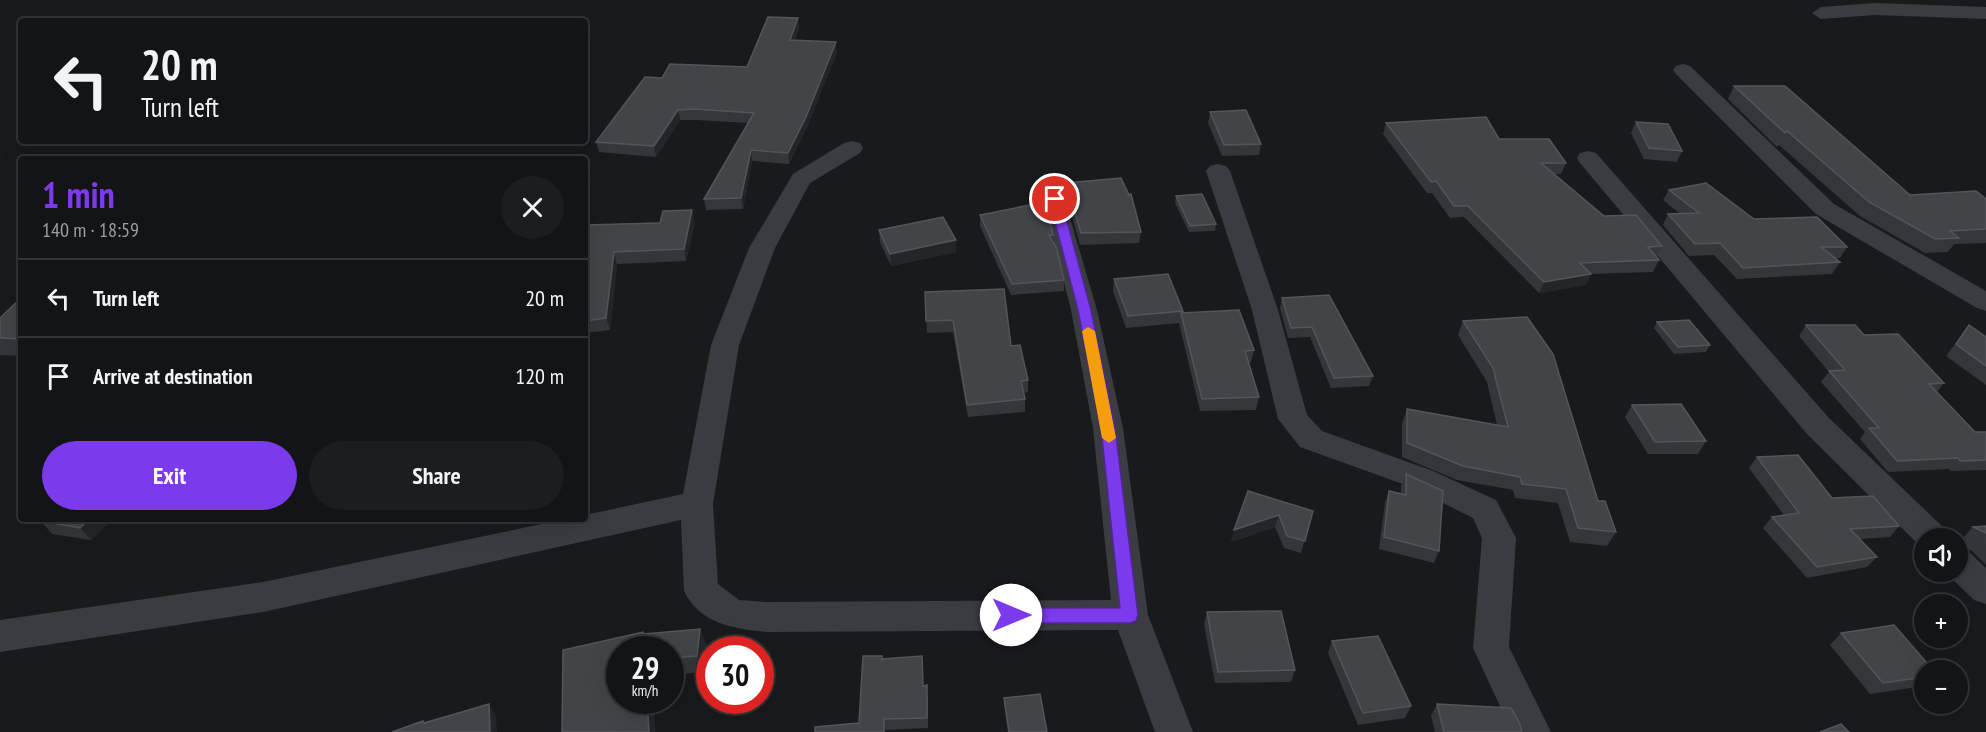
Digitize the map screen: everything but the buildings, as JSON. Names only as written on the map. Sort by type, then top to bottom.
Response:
[{"type":"street","points":[[1821,12],[1875,9],[1986,13]]},
{"type":"street","points":[[1683,70],[1825,209],[1986,302]]},
{"type":"street","points":[[852,148],[801,179],[762,248],[724,345],[697,504],[701,591],[732,614],[767,616],[1130,615]]},
{"type":"street","points":[[1588,158],[1818,426],[1923,528]]},
{"type":"street","points":[[1218,171],[1265,310],[1293,419],[1311,439],[1422,479],[1485,509],[1499,538],[1491,648],[1532,732]]},
{"type":"street","points":[[1055,199],[1084,310],[1108,428],[1130,615],[1174,732]]},
{"type":"street","points":[[0,636],[262,597],[697,504]]},
{"type":"street","points":[[1968,573],[1986,590]]},
{"type":"slow traffic","points":[[1088,331],[1109,438]]},
{"type":"route","points":[[1011,615],[1130,615],[1108,428],[1084,310],[1055,199]]}]
